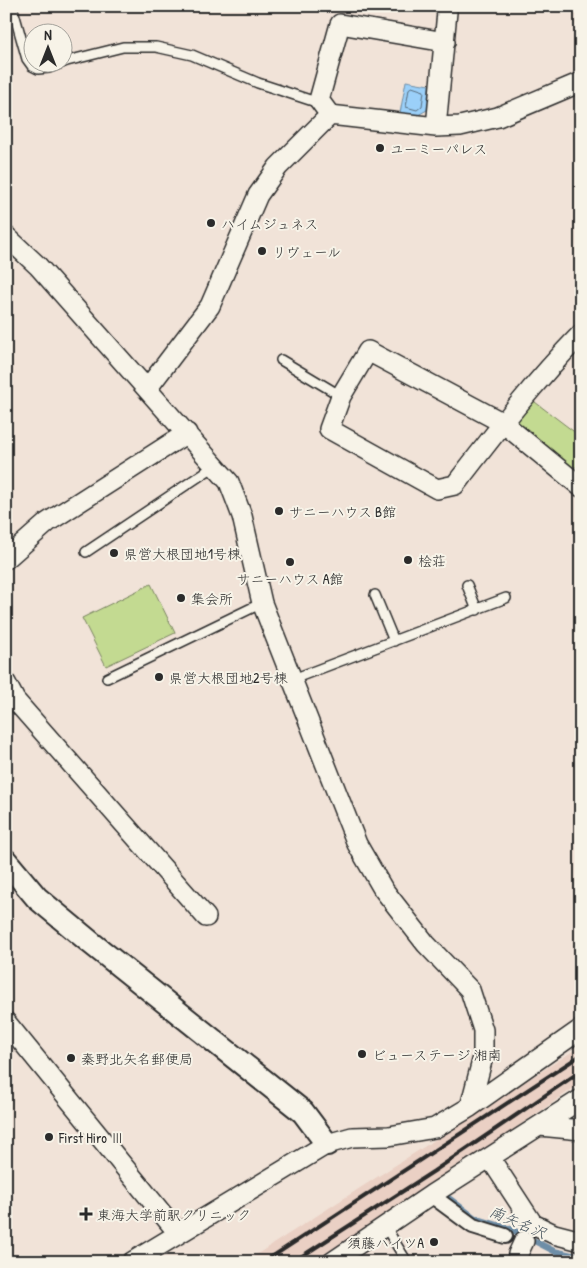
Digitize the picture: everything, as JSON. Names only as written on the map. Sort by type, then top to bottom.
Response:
[{"type":"street","points":[[436,127],[447,12],[444,6]]},
{"type":"street","points":[[148,389],[210,306],[258,195],[325,107],[340,24],[445,42]]},
{"type":"street","points":[[325,107],[436,127],[460,126],[498,117],[581,82]]},
{"type":"street","points":[[6,236],[38,266],[216,465],[229,482],[242,516],[262,603],[357,844],[383,889],[426,944],[470,990],[483,1030],[483,1056],[470,1107]]},
{"type":"street","points":[[579,481],[503,423],[368,351],[340,396],[329,429],[437,489],[455,486],[503,423],[544,371],[581,334]]},
{"type":"street","points":[[6,559],[48,522],[187,433]]},
{"type":"street","points":[[9,696],[206,917]]},
{"type":"street","points":[[6,861],[38,898],[52,910],[304,1112],[327,1144]]},
{"type":"street","points":[[6,1022],[178,1233]]},
{"type":"street","points":[[132,1262],[327,1144],[352,1137],[389,1136],[435,1128],[470,1107],[581,1029]]},
{"type":"street","points":[[332,1262],[431,1195],[581,1099]]},
{"type":"street","points":[[540,1126],[581,1130]]},
{"type":"street","points":[[490,1158],[533,1224],[554,1234],[581,1241]]},
{"type":"street","points":[[431,1195],[473,1226],[505,1236]]},
{"type":"street","points":[[517,1262],[518,1254],[524,1241]]},
{"type":"lane","points":[[12,6],[27,59],[32,66],[38,69],[49,68],[67,61],[123,47],[156,47],[192,55],[258,83],[316,102],[325,107]]},
{"type":"lane","points":[[281,360],[340,396]]},
{"type":"lane","points":[[86,552],[216,465]]},
{"type":"lane","points":[[467,586],[477,610]]},
{"type":"lane","points":[[375,595],[394,641]]},
{"type":"lane","points":[[293,679],[506,598]]},
{"type":"lane","points":[[107,678],[262,603]]},
{"type":"lane","points":[[385,1226],[407,1262]]},
{"type":"shaded area","points":[[581,1046],[581,1083],[313,1262],[245,1262]]},
{"type":"green space","points":[[531,399],[581,437],[581,463],[577,467],[568,467],[518,426],[518,415]]},
{"type":"green space","points":[[151,584],[175,633],[106,666],[82,618]]},
{"type":"water","points":[[406,81],[429,85],[427,110],[418,115],[400,113]]},
{"type":"waterway","name":"南矢名沢","points":[[450,1199],[475,1218],[511,1229],[554,1251],[581,1257]]},
{"type":"railway","points":[[264,1262],[581,1055]]},
{"type":"railway","points":[[293,1262],[434,1171],[581,1071]]},
{"type":"place","name":"ユーミーパレス","points":[[380,148]]},
{"type":"place","name":"ハイムジュネス","points":[[211,223]]},
{"type":"place","name":"リヴェール","points":[[262,251]]},
{"type":"place","name":"サニーハウス B館","points":[[279,511]]},
{"type":"place","name":"県営大根団地1号棟","points":[[114,553]]},
{"type":"place","name":"桧荘","points":[[408,560]]},
{"type":"place","name":"サニーハウス A館","points":[[290,562]]},
{"type":"place","name":"集会所","points":[[181,598]]},
{"type":"place","name":"県営大根団地2号棟","points":[[159,677]]},
{"type":"place","name":"ビューステージ 湘南","points":[[362,1054]]},
{"type":"place","name":"秦野北矢名郵便局","points":[[71,1058]]},
{"type":"place","name":"First Hiro Ⅲ","points":[[49,1137]]},
{"type":"place","name":"東海大学前駅クリニック","points":[[86,1214]]},
{"type":"place","name":"須藤ハイツA","points":[[434,1242]]}]
